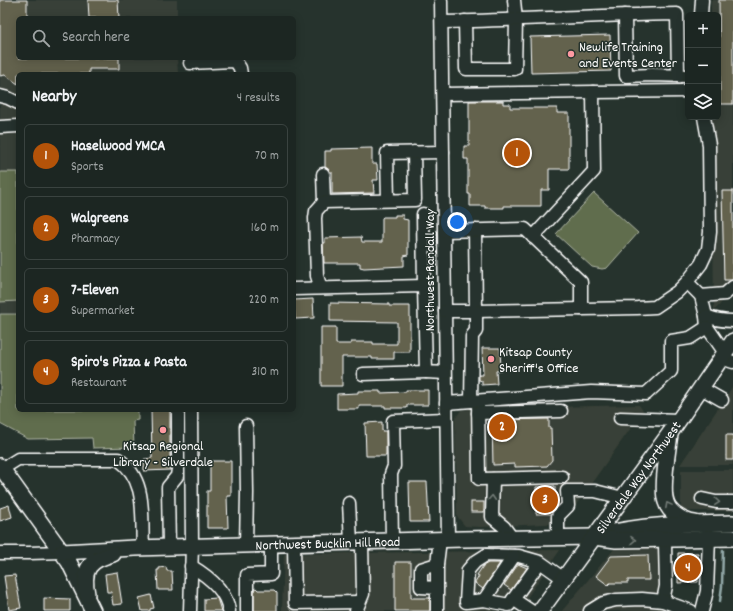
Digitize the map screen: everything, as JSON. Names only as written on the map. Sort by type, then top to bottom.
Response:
[{"type":"main road","name":"Silverdale Way Northwest","points":[[540,611],[670,433],[701,388],[728,353]]},
{"type":"main road","points":[[670,433],[664,490],[665,501],[670,510],[682,519],[700,524]]},
{"type":"main road","points":[[1,468],[69,562],[91,606]]},
{"type":"main road","name":"Northwest Bucklin Hill Road","points":[[594,537],[622,529],[700,524],[733,528]]},
{"type":"main road","name":"Northwest Bucklin Hill Road","points":[[62,552],[192,546],[558,537],[594,537],[616,540],[709,538],[723,528],[733,528]]},
{"type":"main road","points":[[91,606],[86,592],[86,576],[90,564],[103,556],[139,548]]},
{"type":"street","name":"Northwest Randall Way","points":[[438,611],[437,564],[444,540],[446,419],[441,0]]},
{"type":"street","points":[[465,21],[466,70],[514,69],[516,20],[514,0]]},
{"type":"street","points":[[701,12],[702,0]]},
{"type":"street","points":[[442,22],[625,15],[677,14],[683,76],[652,74],[626,76],[625,15]]},
{"type":"street","points":[[190,65],[232,61],[236,62],[241,72]]},
{"type":"street","points":[[533,237],[594,170],[594,92]]},
{"type":"street","points":[[443,94],[685,92]]},
{"type":"street","points":[[0,96],[16,102]]},
{"type":"street","points":[[445,311],[656,307],[677,292],[701,264],[708,250],[710,232],[709,145],[705,120]]},
{"type":"street","points":[[324,202],[415,200],[414,152]]},
{"type":"street","points":[[388,200],[387,153],[443,152]]},
{"type":"street","points":[[321,288],[317,276],[315,218],[316,211],[324,202],[323,174]]},
{"type":"street","points":[[423,214],[426,372]]},
{"type":"street","points":[[444,231],[525,229],[581,282],[581,309]]},
{"type":"street","points":[[475,230],[476,331],[472,336],[479,479],[562,477]]},
{"type":"street","points":[[687,282],[701,296],[707,321],[728,353]]},
{"type":"street","points":[[296,289],[424,286]]},
{"type":"street","points":[[701,296],[725,294],[733,287]]},
{"type":"street","points":[[476,405],[561,394],[591,392],[646,394],[671,371],[671,341],[690,338],[707,321],[733,321]]},
{"type":"street","points":[[363,374],[426,372],[445,373]]},
{"type":"street","points":[[701,388],[722,400]]},
{"type":"street","points":[[446,403],[476,405],[561,416],[561,394]]},
{"type":"street","points":[[169,547],[168,487],[177,476],[178,469],[178,412]]},
{"type":"street","points":[[190,611],[192,546],[191,412]]},
{"type":"street","points":[[620,418],[679,420]]},
{"type":"street","points":[[392,541],[391,474],[394,466],[393,421],[446,419]]},
{"type":"street","points":[[246,426],[246,545]]},
{"type":"street","points":[[1,468],[18,459],[118,459],[126,465],[132,473],[141,494],[139,548]]},
{"type":"street","points":[[493,479],[492,517],[504,527],[512,538]]},
{"type":"street","points":[[558,537],[558,516],[568,506],[567,491],[595,491],[623,498]]},
{"type":"street","points":[[702,499],[716,502],[733,502]]},
{"type":"street","points":[[294,544],[294,607],[358,607],[362,594],[357,542],[350,503]]},
{"type":"street","points":[[702,611],[707,591],[709,538]]},
{"type":"street","points":[[486,539],[486,554]]},
{"type":"street","points":[[247,611],[247,575],[271,574],[271,544]]},
{"type":"street","points":[[663,601],[666,586],[665,544]]},
{"type":"street","points":[[0,553],[29,554],[62,552]]},
{"type":"street","points":[[540,562],[509,605],[484,600],[466,602],[468,570],[475,562],[486,554],[519,556],[540,562],[564,579]]},
{"type":"street","points":[[484,600],[514,556]]},
{"type":"street","points":[[191,566],[201,572],[224,594],[229,611]]},
{"type":"street","points":[[513,599],[531,611]]},
{"type":"street","points":[[590,611],[603,603],[616,600],[642,599],[663,601],[691,611]]},
{"type":"shaded area","points":[[0,0],[177,0],[177,16],[16,16],[16,60],[177,60],[178,72],[16,72],[16,313],[0,313]]},
{"type":"shaded area","points":[[711,0],[733,0],[733,290],[714,311],[712,120],[721,120],[721,12],[711,12]]},
{"type":"shaded area","points":[[733,386],[733,465],[680,465]]},
{"type":"shaded area","points":[[639,405],[643,411],[563,523],[480,527],[465,526],[457,516],[455,419],[461,410]]},
{"type":"shaded area","points":[[681,470],[733,470],[733,511],[681,511]]},
{"type":"shaded area","points":[[659,546],[662,603],[686,611],[562,611],[615,548]]},
{"type":"shaded area","points":[[560,550],[518,611],[282,611],[284,554]]},
{"type":"green space","points":[[0,172],[16,172],[16,301],[0,302]]},
{"type":"green space","points":[[594,193],[638,233],[607,268],[602,269],[592,267],[556,234]]},
{"type":"green space","points":[[0,314],[16,314],[16,412],[138,412],[138,420],[133,421],[134,447],[93,448],[92,438],[28,439],[0,424]]},
{"type":"building","points":[[0,0],[27,0],[27,16],[16,16],[16,60],[119,60],[119,69],[89,69],[89,72],[16,72],[16,83],[5,75],[0,76]]},
{"type":"building","points":[[88,0],[118,0],[119,16],[89,16]]},
{"type":"building","points":[[719,0],[733,0],[733,104],[721,104],[721,12],[719,12]]},
{"type":"building","name":"Newlife Training and Events Center","points":[[610,35],[611,71],[531,73],[530,37]]},
{"type":"building","points":[[469,101],[503,101],[503,104],[510,104],[510,108],[557,108],[557,113],[569,113],[569,169],[549,169],[549,190],[541,190],[541,206],[504,206],[504,208],[485,208],[485,206],[470,206],[470,194],[468,194],[468,159],[464,159],[464,146],[469,146]]},
{"type":"building","points":[[372,148],[372,164],[377,164],[378,180],[373,180],[374,193],[332,194],[332,172],[325,167],[325,151],[331,151],[331,149]]},
{"type":"building","points":[[722,191],[733,191],[733,280],[724,280]]},
{"type":"building","points":[[395,215],[403,215],[403,219],[408,220],[408,255],[404,256],[404,266],[364,268],[360,267],[360,263],[324,263],[323,243],[325,243],[325,238],[361,237],[362,242],[382,242],[382,218],[395,217]]},
{"type":"building","points":[[313,299],[314,318],[296,319],[296,300]]},
{"type":"building","points":[[330,303],[389,304],[389,306],[410,306],[410,352],[394,352],[394,359],[342,357],[342,386],[321,386],[321,327],[336,327],[336,344],[373,342],[373,344],[397,344],[397,322],[330,321]]},
{"type":"building","name":"Kitsap County Sheriff's Office","points":[[482,348],[500,348],[501,370],[496,371],[497,384],[482,385],[482,381],[479,380],[479,375],[483,375]]},
{"type":"building","points":[[406,390],[428,390],[428,405],[407,405],[407,408],[359,406],[359,409],[337,409],[337,394],[358,393],[358,391],[380,391],[380,393],[406,392]]},
{"type":"building","name":"Kitsap Regional Library - Silverdale","points":[[151,412],[170,412],[170,470],[144,471],[144,459],[152,458]]},
{"type":"building","points":[[549,419],[549,428],[551,428],[552,460],[547,466],[515,467],[515,464],[493,465],[492,420]]},
{"type":"building","points":[[382,422],[382,431],[386,431],[386,456],[366,456],[365,423]]},
{"type":"building","points":[[726,435],[733,435],[733,460],[726,460]]},
{"type":"building","points":[[210,461],[231,461],[231,496],[227,496],[228,528],[207,528],[207,491],[210,491]]},
{"type":"building","points":[[409,482],[427,482],[429,522],[410,522]]},
{"type":"building","points":[[555,486],[555,508],[551,514],[536,514],[536,487]]},
{"type":"building","points":[[471,502],[484,502],[484,512],[471,512]]},
{"type":"building","points":[[9,505],[12,517],[0,521],[0,508]]},
{"type":"building","points":[[678,553],[698,553],[698,582],[678,583]]},
{"type":"building","points":[[648,555],[649,580],[628,580],[628,583],[610,583],[608,585],[596,576],[611,556]]},
{"type":"building","points":[[395,562],[411,562],[411,598],[430,598],[430,611],[395,611]]},
{"type":"building","points":[[488,563],[500,563],[483,589],[475,583],[479,576],[477,575],[483,566]]},
{"type":"building","points":[[518,564],[527,568],[511,590],[504,585]]},
{"type":"building","points":[[166,567],[167,571],[172,571],[173,590],[158,590],[157,570],[159,570],[159,568]]},
{"type":"building","points":[[117,572],[122,604],[113,605],[111,592],[107,592],[105,574]]},
{"type":"building","points":[[15,575],[21,608],[9,610],[4,576]]},
{"type":"building","points":[[256,588],[258,590],[274,590],[277,593],[277,611],[254,611],[254,589]]},
{"type":"building","points":[[151,595],[154,608],[150,609],[150,611],[142,611],[139,598]]},
{"type":"building","points":[[44,598],[70,599],[70,611],[44,611]]},
{"type":"building","points":[[217,598],[221,611],[204,611],[204,599]]},
{"type":"waterway","points":[[720,601],[723,550]]},
{"type":"place","name":"Newlife Training and Events Center","points":[[571,54]]},
{"type":"place","name":"Haselwood YMCA","points":[[517,153]]},
{"type":"place","name":"Kitsap County Sheriff's Office","points":[[491,359]]},
{"type":"place","name":"Walgreens","points":[[502,427]]},
{"type":"place","name":"Kitsap Regional Library - Silverdale","points":[[163,430]]},
{"type":"place","name":"7-Eleven","points":[[545,500]]},
{"type":"place","name":"Spiro's Pizza & Pasta","points":[[688,568]]}]
